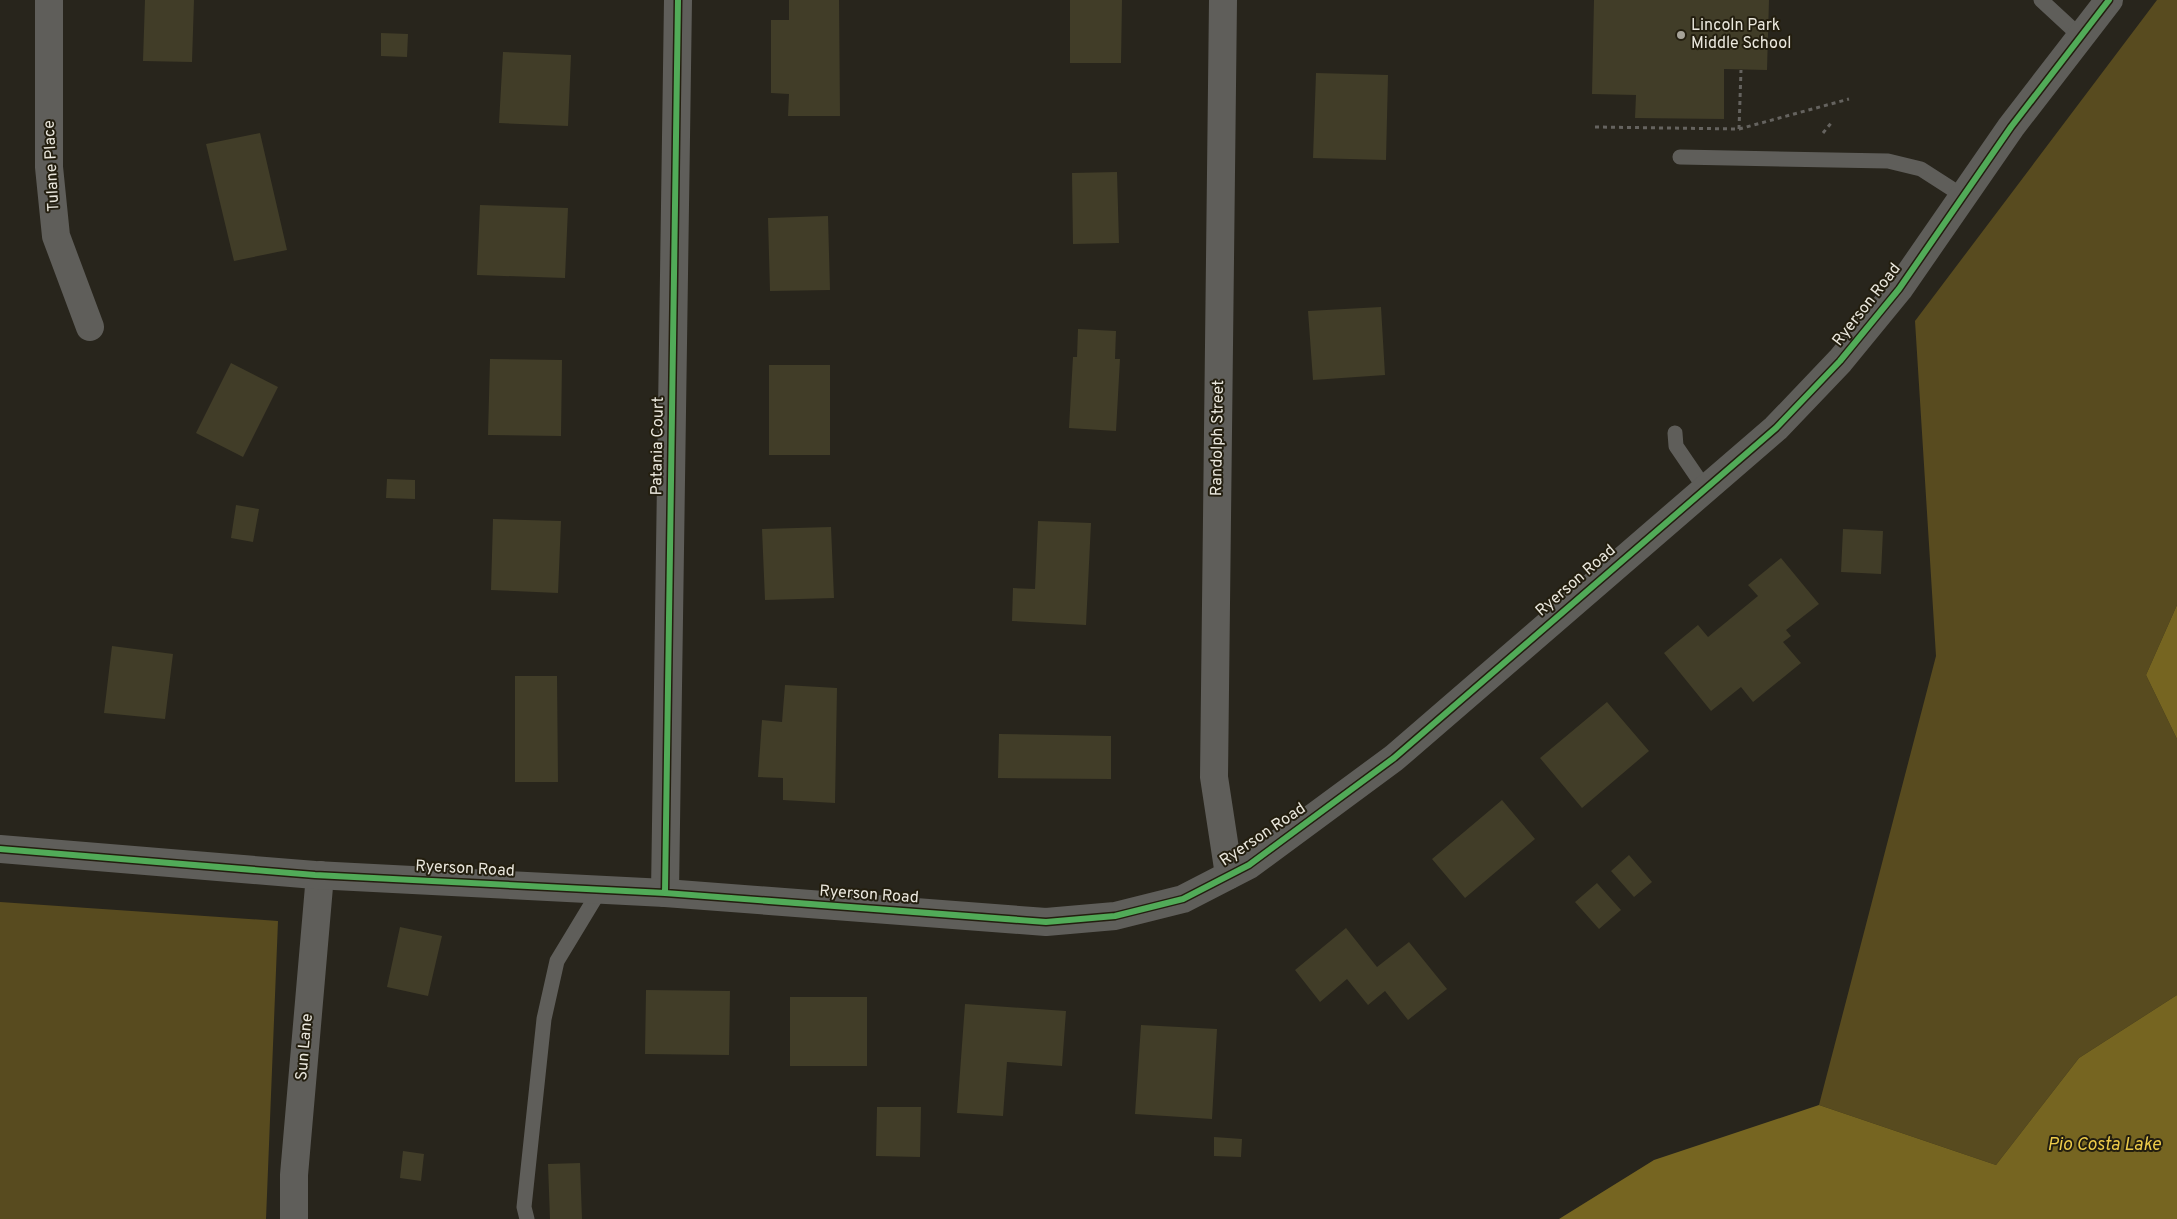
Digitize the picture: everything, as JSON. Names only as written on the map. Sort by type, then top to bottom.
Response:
[{"type":"street","name":"Tulane Place","points":[[49,0],[49,167],[56,236],[90,326]]},
{"type":"street","name":"Patania Court","points":[[665,893],[678,0]]},
{"type":"street","name":"Randolph Street","points":[[1223,0],[1214,777],[1229,875]]},
{"type":"street","name":"Ryerson Road","points":[[0,849],[320,875],[665,893],[1046,922],[1115,916],[1183,899],[1249,865],[1394,758],[1776,428],[1840,361],[1899,289],[2011,127],[2109,0]]},
{"type":"street","name":"Sun Lane","points":[[294,1219],[294,1175],[320,875]]},
{"type":"lane","points":[[2040,0],[2081,37]]},
{"type":"lane","points":[[1680,157],[1888,161],[1921,169],[1963,196]]},
{"type":"lane","points":[[1675,432],[1676,446],[1706,490]]},
{"type":"lane","points":[[527,1219],[524,1207],[544,1019],[557,961],[600,890]]},
{"type":"path","points":[[1739,129],[1741,70]]},
{"type":"path","points":[[1595,127],[1739,129],[1849,99]]},
{"type":"shaded area","points":[[2157,0],[2177,0],[2177,605],[2146,675],[2177,739],[2177,995],[2079,1058],[1996,1165],[1819,1105],[1936,656],[1915,321]]},
{"type":"shaded area","points":[[0,902],[278,921],[266,1219],[0,1219]]},
{"type":"water","points":[[2177,605],[2177,739],[2146,675]]},
{"type":"water","name":"Pio Costa Lake","points":[[2177,995],[2177,1219],[1559,1219],[1654,1160],[1819,1105],[1996,1165],[2079,1058]]},
{"type":"building","points":[[145,0],[194,0],[192,62],[143,61]]},
{"type":"building","points":[[789,0],[839,0],[840,116],[788,116],[789,94],[771,93],[771,20],[789,20]]},
{"type":"building","points":[[1070,0],[1122,0],[1121,63],[1070,63]]},
{"type":"building","name":"Lincoln Park Middle School","points":[[1594,0],[1769,0],[1767,70],[1724,69],[1724,119],[1635,118],[1636,95],[1592,94]]},
{"type":"building","points":[[381,33],[408,34],[407,57],[381,56]]},
{"type":"building","points":[[503,52],[571,55],[568,126],[499,123]]},
{"type":"building","points":[[1316,73],[1388,75],[1386,160],[1313,158]]},
{"type":"building","points":[[260,133],[287,250],[234,261],[206,144]]},
{"type":"building","points":[[1117,172],[1119,243],[1073,244],[1072,173]]},
{"type":"building","points":[[480,205],[568,208],[565,278],[477,275]]},
{"type":"building","points":[[828,216],[830,290],[770,291],[768,218]]},
{"type":"building","points":[[1381,307],[1385,375],[1313,380],[1308,311]]},
{"type":"building","points":[[1078,329],[1116,331],[1115,359],[1120,359],[1116,431],[1069,428],[1073,357],[1077,357]]},
{"type":"building","points":[[490,359],[562,360],[561,436],[488,435]]},
{"type":"building","points":[[231,363],[278,387],[243,457],[196,433]]},
{"type":"building","points":[[769,365],[830,365],[830,455],[769,455]]},
{"type":"building","points":[[387,479],[415,480],[415,499],[386,498]]},
{"type":"building","points":[[236,505],[259,509],[253,542],[231,538]]},
{"type":"building","points":[[493,519],[561,521],[558,593],[491,590]]},
{"type":"building","points":[[1038,521],[1091,523],[1086,625],[1012,621],[1013,588],[1035,589]]},
{"type":"building","points":[[831,527],[834,598],[765,600],[762,529]]},
{"type":"building","points":[[1843,529],[1883,531],[1881,574],[1841,572]]},
{"type":"building","points":[[1781,558],[1819,604],[1786,630],[1791,636],[1783,642],[1801,663],[1753,702],[1741,687],[1711,711],[1664,653],[1698,625],[1708,637],[1758,596],[1748,585]]},
{"type":"building","points":[[112,646],[173,654],[165,719],[104,713]]},
{"type":"building","points":[[515,676],[557,676],[558,782],[515,782]]},
{"type":"building","points":[[785,685],[837,688],[835,803],[783,800],[783,778],[758,777],[762,720],[782,722]]},
{"type":"building","points":[[1607,702],[1649,751],[1582,808],[1540,758]]},
{"type":"building","points":[[999,734],[1111,736],[1111,779],[998,778]]},
{"type":"building","points":[[1502,800],[1535,839],[1465,898],[1432,859]]},
{"type":"building","points":[[1629,855],[1652,882],[1634,897],[1611,871]]},
{"type":"building","points":[[1597,883],[1621,910],[1599,929],[1575,902]]},
{"type":"building","points":[[400,927],[442,936],[428,996],[387,987]]},
{"type":"building","points":[[1346,928],[1377,967],[1409,942],[1447,989],[1408,1020],[1385,991],[1368,1005],[1347,979],[1320,1002],[1295,970]]},
{"type":"building","points":[[646,990],[730,991],[729,1055],[645,1054]]},
{"type":"building","points":[[790,997],[867,997],[867,1066],[790,1066]]},
{"type":"building","points":[[965,1004],[1066,1011],[1062,1066],[1007,1062],[1003,1116],[957,1113]]},
{"type":"building","points":[[1141,1025],[1217,1029],[1212,1119],[1135,1114]]},
{"type":"building","points":[[877,1107],[921,1107],[920,1157],[876,1156]]},
{"type":"building","points":[[1214,1137],[1242,1139],[1241,1157],[1214,1156]]},
{"type":"building","points":[[403,1151],[424,1154],[421,1181],[400,1178]]},
{"type":"building","points":[[580,1163],[582,1219],[550,1219],[548,1164]]},
{"type":"cycle path","points":[[665,893],[678,0]]},
{"type":"cycle path","points":[[0,849],[315,875],[665,893],[1046,922],[1115,916],[1183,899],[1249,865],[1394,758],[1776,428],[1840,361],[1899,289],[2011,127],[2109,0]]},
{"type":"place","name":"Lincoln Park Middle School","points":[[1681,35]]}]
